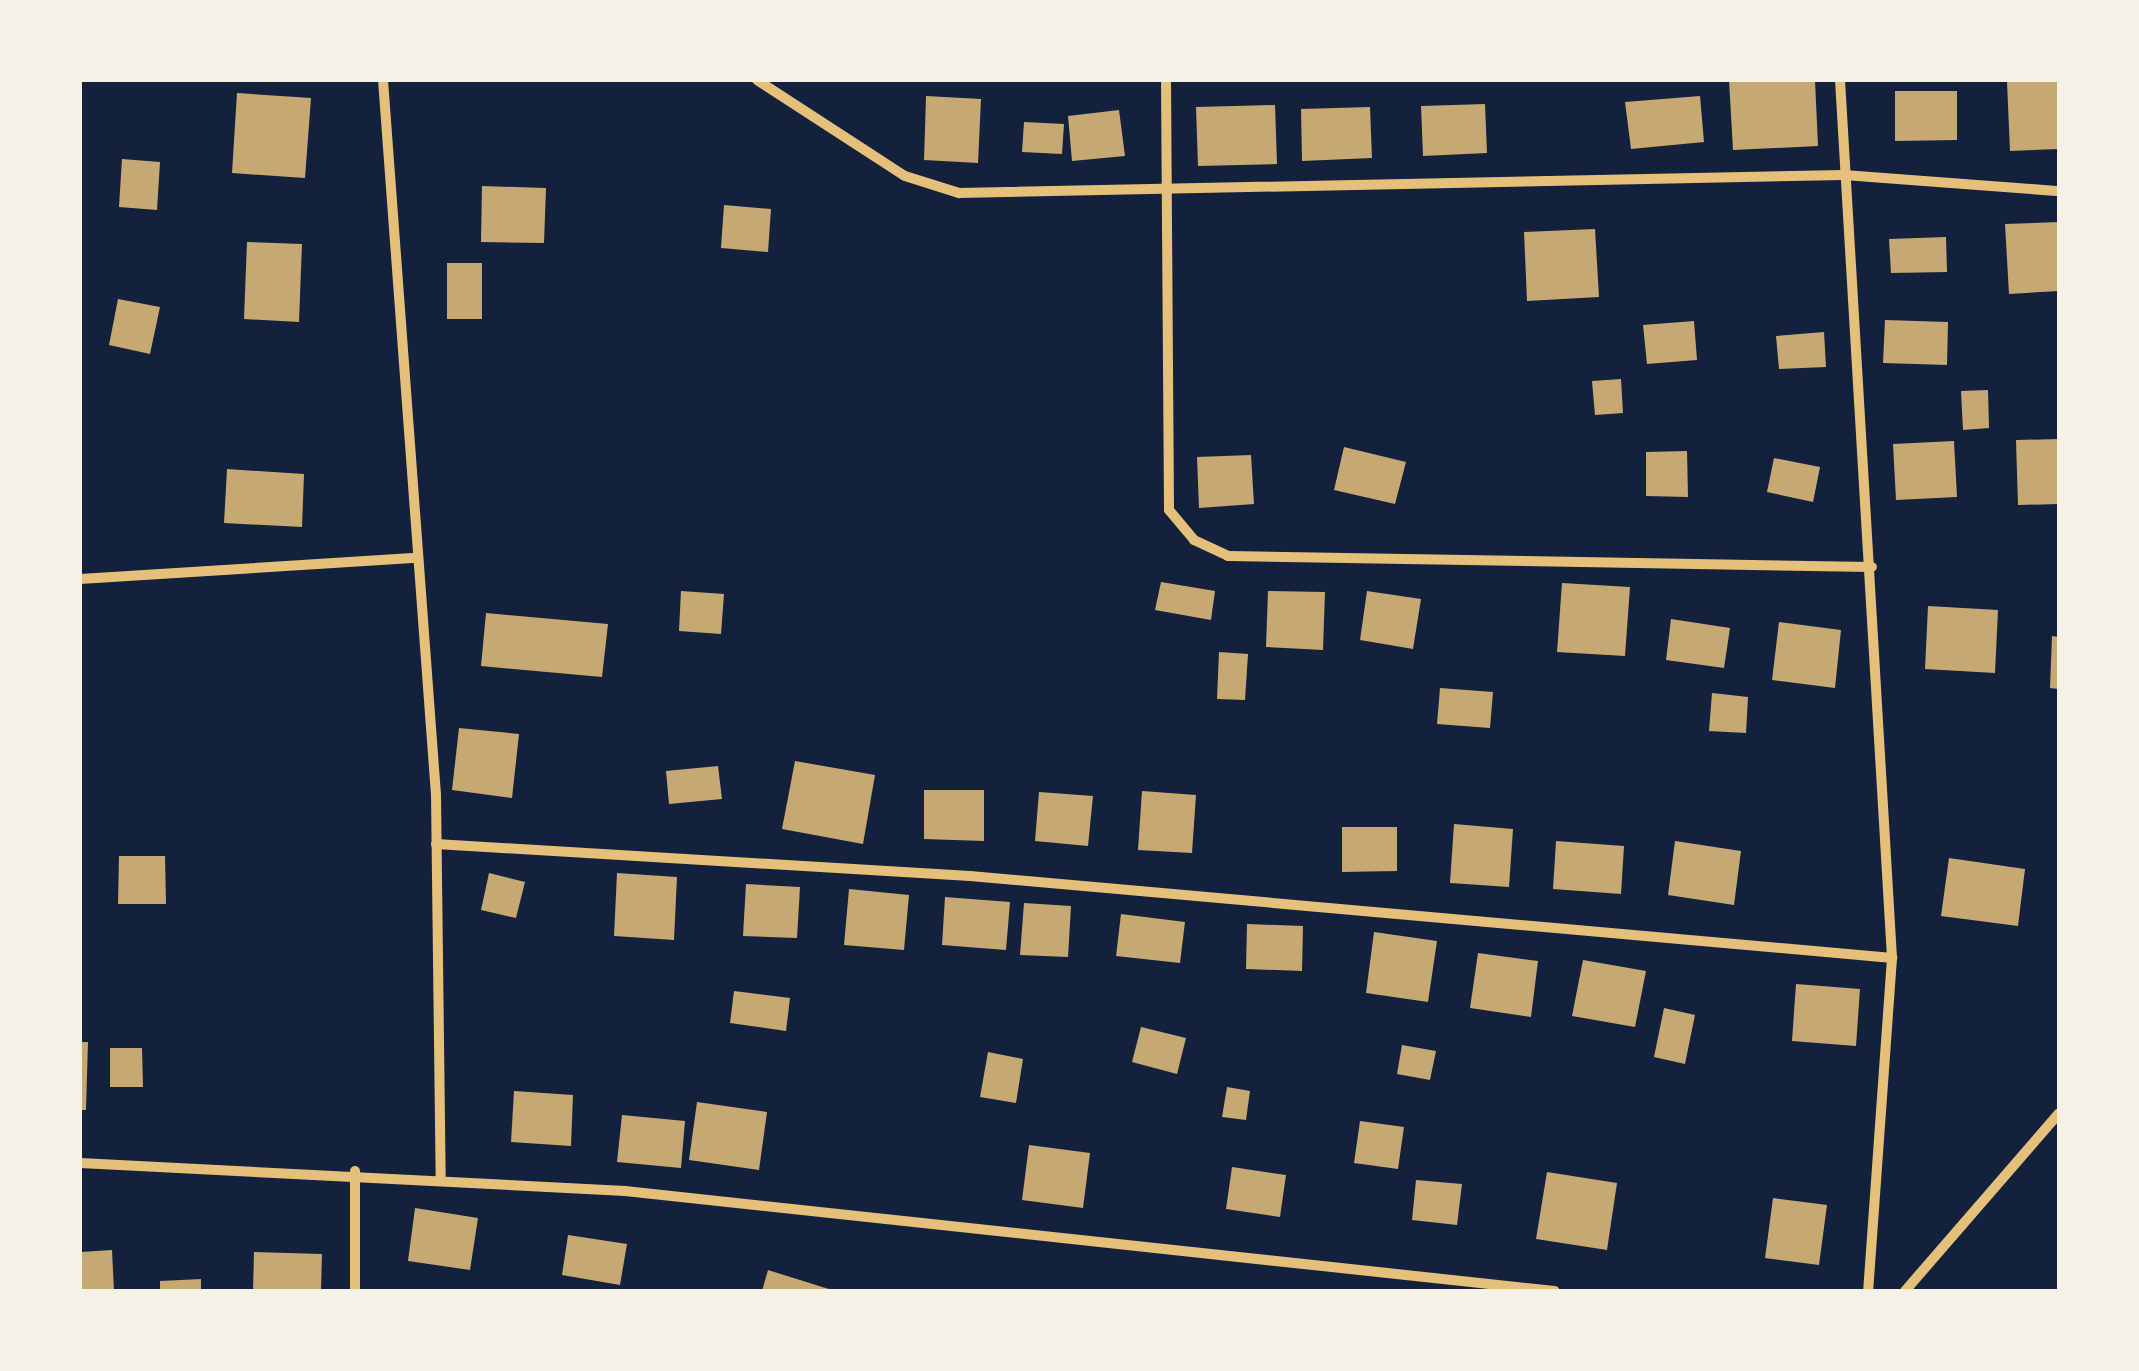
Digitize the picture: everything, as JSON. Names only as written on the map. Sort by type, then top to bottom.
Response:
[{"type":"street","points":[[383,80],[436,844],[441,1178]]},
{"type":"street","points":[[757,80],[905,176],[960,193],[1169,192],[1844,176],[2059,192]]},
{"type":"street","points":[[1166,80],[1169,510],[1194,540],[1228,556],[1872,566]]},
{"type":"street","points":[[1840,80],[1872,566],[1892,958],[1868,1291]]},
{"type":"street","points":[[80,579],[416,558]]},
{"type":"street","points":[[436,844],[989,878],[1892,958]]},
{"type":"street","points":[[1905,1291],[2059,1113]]},
{"type":"street","points":[[80,1162],[355,1171],[441,1178],[1555,1291]]},
{"type":"street","points":[[355,1171],[355,1291]]},
{"type":"building","points":[[1729,80],[1815,80],[1818,146],[1733,150]]},
{"type":"building","points":[[2059,80],[2059,149],[2010,151],[2007,82]]},
{"type":"building","points":[[1895,91],[1957,91],[1957,140],[1895,141]]},
{"type":"building","points":[[237,93],[311,98],[305,178],[232,173]]},
{"type":"building","points":[[926,96],[981,99],[978,163],[924,160]]},
{"type":"building","points":[[1700,96],[1704,142],[1631,149],[1625,102]]},
{"type":"building","points":[[1485,104],[1487,153],[1423,156],[1421,106]]},
{"type":"building","points":[[1275,105],[1277,164],[1198,166],[1196,107]]},
{"type":"building","points":[[1370,107],[1372,158],[1302,161],[1301,109]]},
{"type":"building","points":[[1119,110],[1125,156],[1072,161],[1068,116]]},
{"type":"building","points":[[1024,122],[1064,124],[1062,154],[1022,152]]},
{"type":"building","points":[[122,159],[160,162],[157,210],[119,207]]},
{"type":"building","points":[[482,186],[546,188],[544,243],[481,242]]},
{"type":"building","points":[[724,205],[771,209],[768,252],[721,248]]},
{"type":"building","points":[[2059,222],[2059,291],[2009,294],[2005,224]]},
{"type":"building","points":[[1595,229],[1599,297],[1527,301],[1524,232]]},
{"type":"building","points":[[1946,237],[1947,272],[1891,273],[1889,239]]},
{"type":"building","points":[[247,242],[302,244],[299,322],[244,319]]},
{"type":"building","points":[[447,263],[482,263],[482,319],[447,319]]},
{"type":"building","points":[[118,299],[160,307],[150,354],[109,345]]},
{"type":"building","points":[[1885,320],[1948,322],[1947,365],[1883,363]]},
{"type":"building","points":[[1694,321],[1697,360],[1647,364],[1643,325]]},
{"type":"building","points":[[1824,332],[1826,367],[1779,369],[1776,336]]},
{"type":"building","points":[[1621,379],[1623,413],[1595,415],[1592,381]]},
{"type":"building","points":[[1988,390],[1989,428],[1963,430],[1961,391]]},
{"type":"building","points":[[2059,439],[2059,504],[2018,505],[2016,440]]},
{"type":"building","points":[[1954,441],[1957,497],[1896,500],[1893,444]]},
{"type":"building","points":[[1344,447],[1406,462],[1395,504],[1334,490]]},
{"type":"building","points":[[1687,451],[1688,497],[1646,496],[1646,452]]},
{"type":"building","points":[[1251,455],[1254,504],[1199,508],[1197,457]]},
{"type":"building","points":[[1774,458],[1820,467],[1813,502],[1767,492]]},
{"type":"building","points":[[227,469],[304,474],[302,527],[224,523]]},
{"type":"building","points":[[1161,582],[1215,591],[1211,620],[1155,610]]},
{"type":"building","points":[[1562,583],[1630,587],[1625,656],[1557,652]]},
{"type":"building","points":[[681,591],[724,594],[721,634],[679,631]]},
{"type":"building","points":[[1268,591],[1325,592],[1323,650],[1266,647]]},
{"type":"building","points":[[1367,591],[1421,599],[1413,649],[1360,640]]},
{"type":"building","points":[[1928,606],[1998,610],[1995,673],[1925,669]]},
{"type":"building","points":[[486,613],[608,624],[602,677],[481,666]]},
{"type":"building","points":[[1671,619],[1730,628],[1724,668],[1666,660]]},
{"type":"building","points":[[1779,622],[1841,630],[1835,688],[1772,680]]},
{"type":"building","points":[[2052,636],[2059,637],[2059,689],[2050,688]]},
{"type":"building","points":[[1219,652],[1248,654],[1245,700],[1217,699]]},
{"type":"building","points":[[1440,688],[1493,692],[1490,728],[1437,724]]},
{"type":"building","points":[[1712,693],[1748,697],[1746,733],[1709,731]]},
{"type":"building","points":[[459,728],[519,734],[512,798],[452,790]]},
{"type":"building","points":[[795,761],[875,775],[863,844],[782,829]]},
{"type":"building","points":[[718,766],[722,799],[669,804],[666,771]]},
{"type":"building","points":[[924,790],[984,790],[984,841],[924,839]]},
{"type":"building","points":[[1142,791],[1196,795],[1192,853],[1138,850]]},
{"type":"building","points":[[1039,792],[1093,796],[1088,846],[1035,841]]},
{"type":"building","points":[[1454,824],[1513,829],[1509,887],[1450,883]]},
{"type":"building","points":[[1342,827],[1397,827],[1397,871],[1342,872]]},
{"type":"building","points":[[1556,841],[1624,846],[1621,894],[1553,889]]},
{"type":"building","points":[[1675,841],[1741,851],[1734,905],[1668,895]]},
{"type":"building","points":[[119,856],[165,856],[166,904],[118,904]]},
{"type":"building","points":[[1949,858],[2025,869],[2018,926],[1941,916]]},
{"type":"building","points":[[489,873],[525,882],[516,918],[481,910]]},
{"type":"building","points":[[617,873],[677,877],[674,940],[614,936]]},
{"type":"building","points":[[746,884],[800,887],[797,938],[743,936]]},
{"type":"building","points":[[849,889],[909,895],[904,950],[844,945]]},
{"type":"building","points":[[945,897],[1010,902],[1006,950],[942,945]]},
{"type":"building","points":[[1024,903],[1071,906],[1068,957],[1020,955]]},
{"type":"building","points":[[1121,914],[1185,922],[1180,963],[1116,956]]},
{"type":"building","points":[[1247,924],[1303,926],[1302,971],[1246,969]]},
{"type":"building","points":[[1374,932],[1437,941],[1428,1002],[1366,993]]},
{"type":"building","points":[[1478,953],[1538,961],[1531,1017],[1470,1008]]},
{"type":"building","points":[[1583,960],[1646,971],[1635,1027],[1572,1016]]},
{"type":"building","points":[[1796,984],[1860,989],[1856,1046],[1792,1041]]},
{"type":"building","points":[[734,991],[790,998],[786,1031],[730,1023]]},
{"type":"building","points":[[1664,1008],[1695,1015],[1685,1064],[1654,1057]]},
{"type":"building","points":[[1141,1027],[1186,1038],[1177,1074],[1132,1062]]},
{"type":"building","points":[[80,1042],[88,1042],[86,1110],[80,1110]]},
{"type":"building","points":[[1402,1045],[1436,1051],[1430,1080],[1397,1074]]},
{"type":"building","points":[[110,1048],[142,1048],[143,1087],[110,1087]]},
{"type":"building","points":[[988,1052],[1023,1059],[1016,1103],[980,1097]]},
{"type":"building","points":[[1227,1087],[1250,1091],[1246,1120],[1222,1117]]},
{"type":"building","points":[[514,1091],[573,1095],[571,1146],[511,1142]]},
{"type":"building","points":[[697,1102],[767,1112],[759,1170],[689,1160]]},
{"type":"building","points":[[622,1115],[685,1121],[681,1168],[617,1162]]},
{"type":"building","points":[[1360,1121],[1404,1127],[1398,1169],[1354,1163]]},
{"type":"building","points":[[1029,1145],[1090,1153],[1083,1208],[1022,1200]]},
{"type":"building","points":[[1232,1167],[1286,1175],[1280,1217],[1226,1209]]},
{"type":"building","points":[[1547,1172],[1617,1183],[1607,1250],[1536,1239]]},
{"type":"building","points":[[1416,1180],[1462,1184],[1457,1225],[1412,1220]]},
{"type":"building","points":[[1773,1198],[1827,1205],[1819,1265],[1765,1258]]},
{"type":"building","points":[[415,1208],[478,1218],[470,1270],[408,1261]]},
{"type":"building","points":[[568,1235],[627,1244],[620,1285],[562,1275]]},
{"type":"building","points":[[112,1250],[114,1291],[80,1291],[80,1252]]},
{"type":"building","points":[[254,1252],[322,1254],[321,1291],[253,1291]]},
{"type":"building","points":[[768,1270],[832,1290],[832,1291],[762,1291]]},
{"type":"building","points":[[201,1279],[201,1291],[160,1291],[160,1281]]}]
